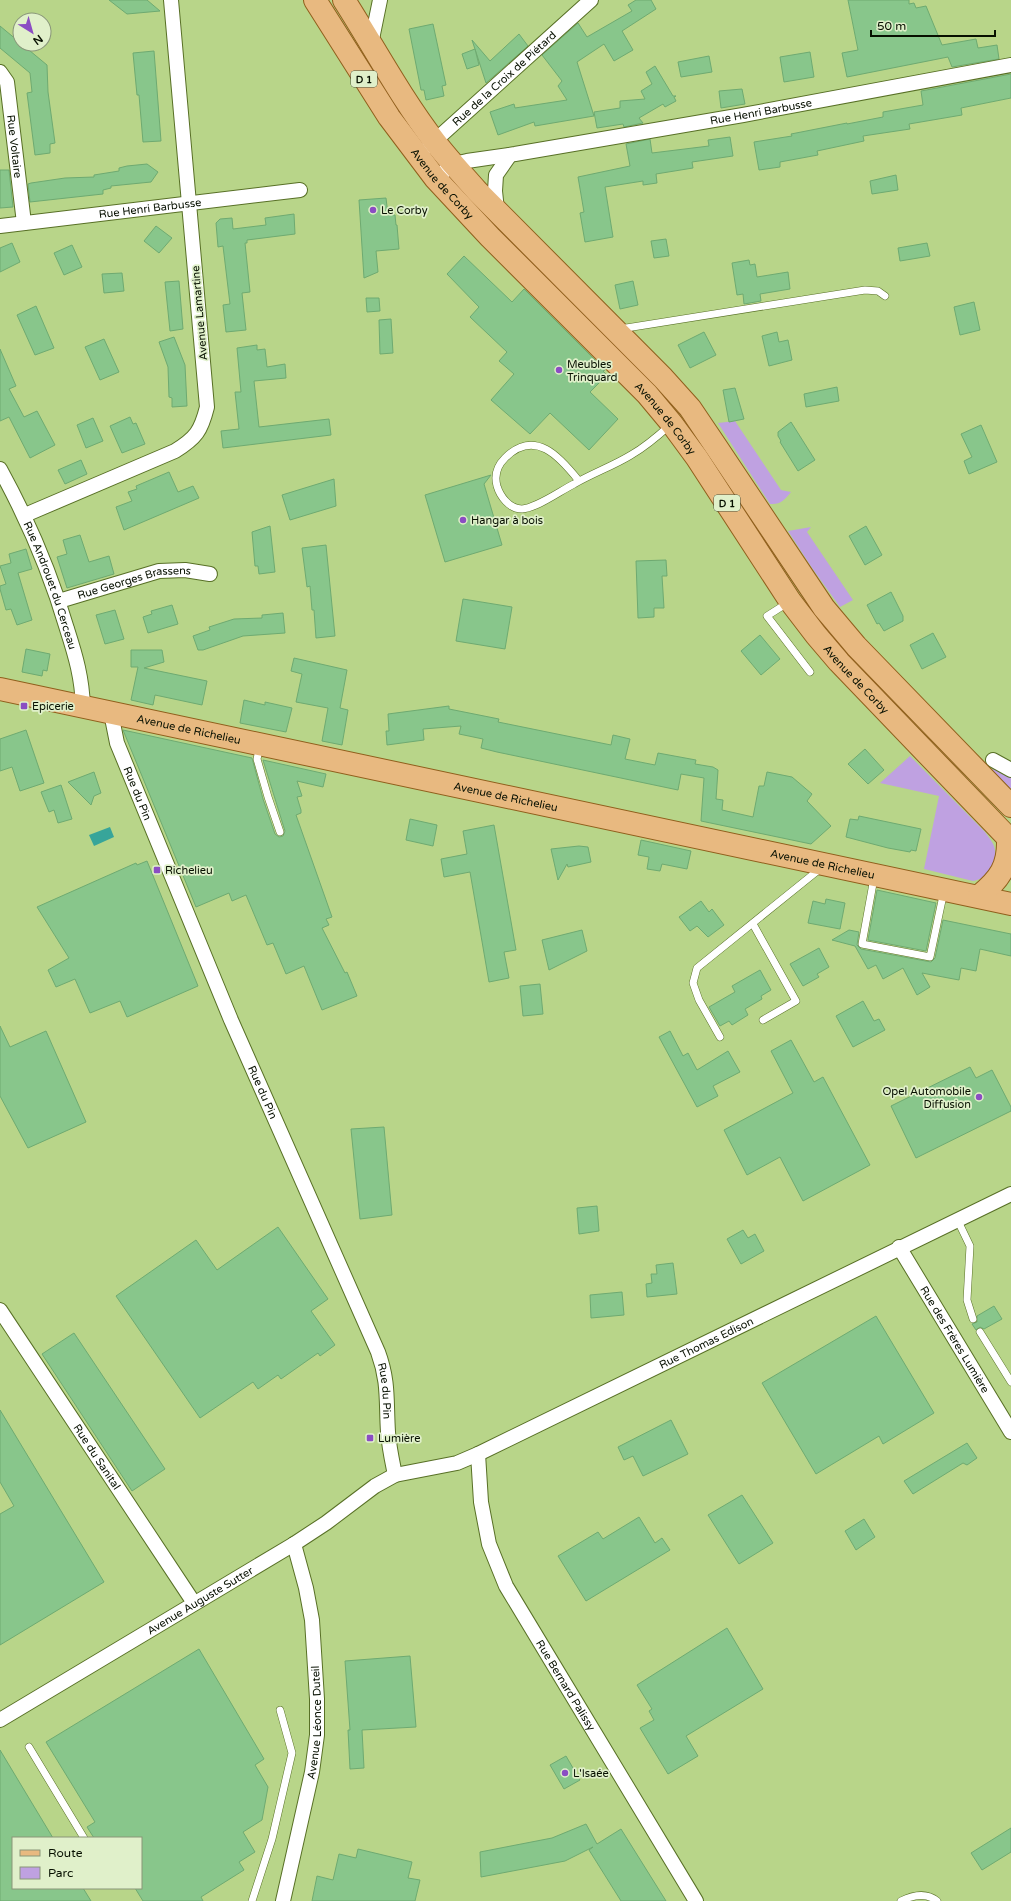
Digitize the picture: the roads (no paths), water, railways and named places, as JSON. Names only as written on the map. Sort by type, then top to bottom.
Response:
[{"type":"main road","name":"Avenue de Corby","points":[[315,0],[385,111],[435,178],[490,237],[647,394],[672,424],[697,458],[790,601],[816,635],[839,662],[1010,839]]},
{"type":"main road","name":"Avenue de Corby","points":[[344,0],[408,103],[435,141],[454,164],[497,210],[664,378],[690,408],[824,608],[856,646],[1011,806]]},
{"type":"main road","name":"Avenue de Richelieu","points":[[0,689],[827,863],[1011,904]]},
{"type":"main road","points":[[979,896],[993,885],[1000,876],[1008,853],[1010,839]]},
{"type":"street","name":"Avenue Lamartine","points":[[25,515],[175,451],[191,441],[202,425],[207,407],[171,0]]},
{"type":"street","points":[[371,44],[380,0]]},
{"type":"street","name":"Rue de la Croix de Piétard","points":[[418,156],[591,0]]},
{"type":"street","name":"Rue Henri Barbusse","points":[[435,178],[454,164],[467,160],[510,155],[743,115],[1011,65]]},
{"type":"street","name":"Rue Voltaire","points":[[0,72],[7,82],[24,223]]},
{"type":"street","points":[[497,210],[495,191],[496,175],[510,155]]},
{"type":"street","name":"Rue Henri Barbusse","points":[[0,226],[300,190]]},
{"type":"street","name":"Rue Androuet du Cerceau","points":[[0,469],[25,515],[45,561],[59,601],[81,676],[84,707]]},
{"type":"street","name":"Rue Georges Brassens","points":[[59,601],[159,571],[185,570],[210,574]]},
{"type":"street","name":"Rue du Pin","points":[[111,713],[117,743],[231,1020],[382,1364],[387,1388],[390,1452],[395,1475]]},
{"type":"street","points":[[993,760],[1011,770]]},
{"type":"street","name":"Rue Thomas Edison","points":[[395,1475],[457,1462],[478,1454],[957,1219],[1011,1194]]},
{"type":"street","name":"Rue des Frères Lumière","points":[[900,1247],[1011,1432]]},
{"type":"street","name":"Rue du Sanital","points":[[0,1310],[194,1603]]},
{"type":"street","name":"Rue Bernard Palissy","points":[[478,1454],[481,1502],[489,1544],[506,1586],[696,1901]]},
{"type":"street","name":"Avenue Auguste Sutter","points":[[0,1720],[294,1544],[326,1523],[375,1486],[395,1475]]},
{"type":"street","name":"Avenue Léonce Duteil","points":[[282,1901],[312,1772],[317,1735],[317,1699],[312,1620],[306,1588],[294,1544]]},
{"type":"lane","points":[[615,330],[865,290],[878,291],[885,296]]},
{"type":"lane","points":[[579,481],[565,464],[551,451],[536,445],[522,448],[507,456],[498,466],[495,481],[499,494],[509,505],[522,509],[540,503],[579,481],[631,456],[672,424]]},
{"type":"lane","points":[[790,601],[767,616],[810,672]]},
{"type":"lane","points":[[260,744],[257,759],[280,832]]},
{"type":"lane","points":[[720,1037],[699,1000],[693,983],[697,968],[827,863]]},
{"type":"lane","points":[[875,874],[862,944],[930,957],[945,889]]},
{"type":"lane","points":[[753,924],[796,1001],[763,1020]]},
{"type":"lane","points":[[957,1219],[970,1246],[967,1300],[973,1319]]},
{"type":"lane","points":[[980,1332],[1011,1382]]},
{"type":"lane","points":[[252,1901],[272,1839],[292,1753],[280,1710]]},
{"type":"lane","points":[[29,1747],[83,1837]]},
{"type":"lane","points":[[901,1901],[911,1896],[921,1895],[929,1896],[937,1901]]},
{"type":"water","points":[[110,827],[114,837],[94,846],[89,835]]},
{"type":"place","name":"Le Corby","points":[[373,210]]},
{"type":"place","name":"Meubles Trinquard","points":[[559,370]]},
{"type":"place","name":"Hangar à bois","points":[[463,520]]},
{"type":"place","name":"Epicerie","points":[[24,706]]},
{"type":"place","name":"Richelieu","points":[[157,870]]},
{"type":"place","name":"Opel Automobile Diffusion","points":[[979,1097]]},
{"type":"place","name":"Lumière","points":[[370,1438]]},
{"type":"place","name":"L'Isaée","points":[[565,1773]]}]
